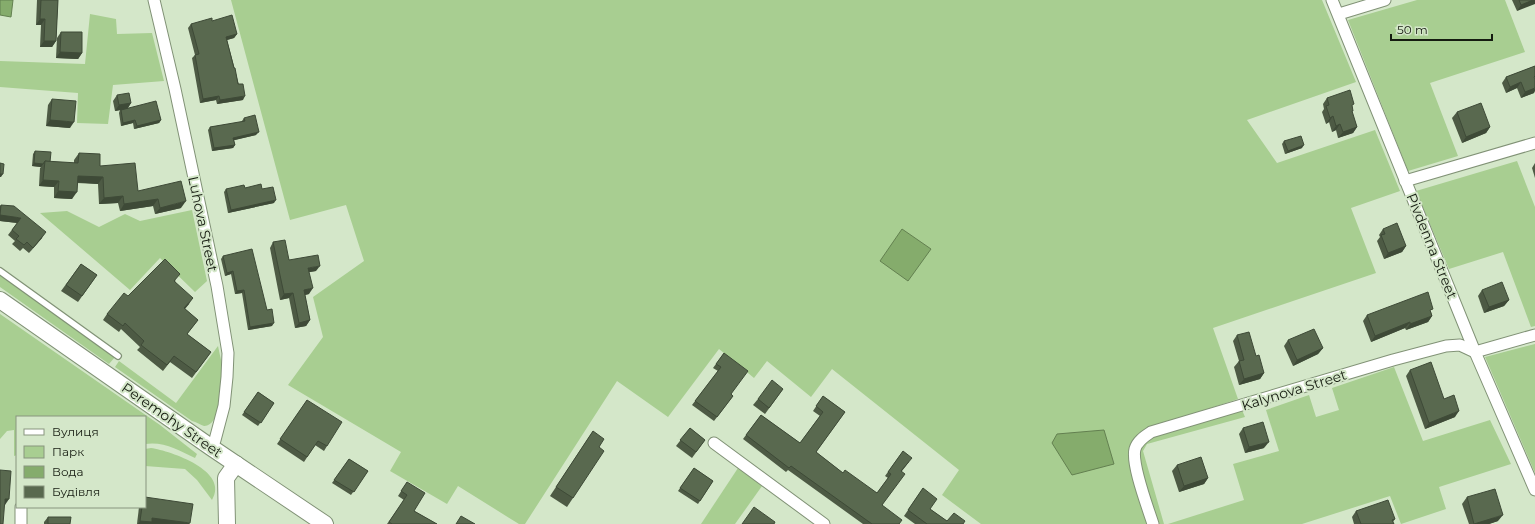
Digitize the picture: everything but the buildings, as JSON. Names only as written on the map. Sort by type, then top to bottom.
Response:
[{"type":"main road","name":"Peremohy Street","points":[[0,300],[212,448],[325,524]]},
{"type":"main road","points":[[228,524],[226,478],[236,464]]},
{"type":"street","name":"Luhova Street","points":[[154,0],[175,89],[216,286],[228,353],[224,406],[212,448]]},
{"type":"street","name":"Pivdenna Street","points":[[1332,0],[1339,14],[1475,352],[1535,490]]},
{"type":"street","points":[[1339,14],[1385,0]]},
{"type":"street","points":[[1405,181],[1535,144]]},
{"type":"street","points":[[1475,352],[1535,335]]},
{"type":"street","name":"Kalynova Street","points":[[1153,524],[1136,469],[1135,450],[1141,439],[1152,432],[1386,362],[1446,346],[1460,345],[1475,352]]},
{"type":"street","points":[[714,443],[824,524]]},
{"type":"street","points":[[21,508],[21,524]]},
{"type":"lane","points":[[0,271],[118,356]]},
{"type":"green space","points":[[231,0],[1322,0],[1356,82],[1247,120],[1277,163],[1375,130],[1400,191],[1351,208],[1376,273],[1213,328],[1238,399],[1150,428],[1130,449],[1149,524],[981,524],[942,495],[959,470],[832,369],[811,397],[767,361],[754,378],[719,349],[668,417],[617,381],[525,524],[519,524],[458,486],[447,504],[390,471],[401,452],[288,385],[323,337],[313,297],[364,261],[346,205],[290,220]]},
{"type":"green space","points":[[1417,0],[1505,0],[1525,52],[1430,83],[1458,156],[1408,171],[1348,20]]},
{"type":"green space","points":[[90,14],[116,19],[117,34],[152,33],[164,81],[113,85],[108,124],[77,123],[78,93],[0,87],[0,61],[85,64]]},
{"type":"green space","points":[[1517,161],[1535,207],[1535,326],[1531,327],[1503,252],[1449,269],[1416,191]]},
{"type":"green space","points":[[192,210],[207,281],[195,292],[160,258],[130,290],[40,213],[67,211],[99,227],[125,214],[140,221]]},
{"type":"green space","points":[[0,275],[115,357],[109,364],[0,287]]},
{"type":"green space","points":[[0,314],[160,425],[197,454],[195,458],[165,445],[152,443],[146,444],[146,416],[16,416],[16,455],[14,456],[14,430],[7,431],[0,439]]},
{"type":"green space","points":[[1535,344],[1535,473],[1485,357]]},
{"type":"green space","points":[[218,346],[224,377],[222,398],[217,414],[209,425],[204,426],[192,421],[115,367],[119,361],[176,403]]},
{"type":"green space","points":[[1394,367],[1423,441],[1490,420],[1511,464],[1439,487],[1446,509],[1401,524],[1390,496],[1302,524],[1168,524],[1244,500],[1233,464],[1279,451],[1266,410],[1309,395],[1316,417],[1339,410],[1332,388]]},
{"type":"green space","points":[[1242,410],[1245,417],[1147,444],[1143,451],[1164,524],[1156,524],[1139,466],[1139,450],[1146,439],[1153,435]]},
{"type":"green space","points":[[151,448],[172,453],[196,464],[213,480],[215,490],[212,500],[197,480],[185,469],[146,466],[146,449]]},
{"type":"green space","points":[[738,468],[762,486],[735,524],[701,524]]},
{"type":"water","points":[[0,0],[13,0],[11,17],[0,15]]},
{"type":"water","points":[[902,229],[931,249],[908,281],[880,261]]},
{"type":"water","points":[[1104,430],[1114,464],[1072,475],[1052,443],[1057,434]]}]
